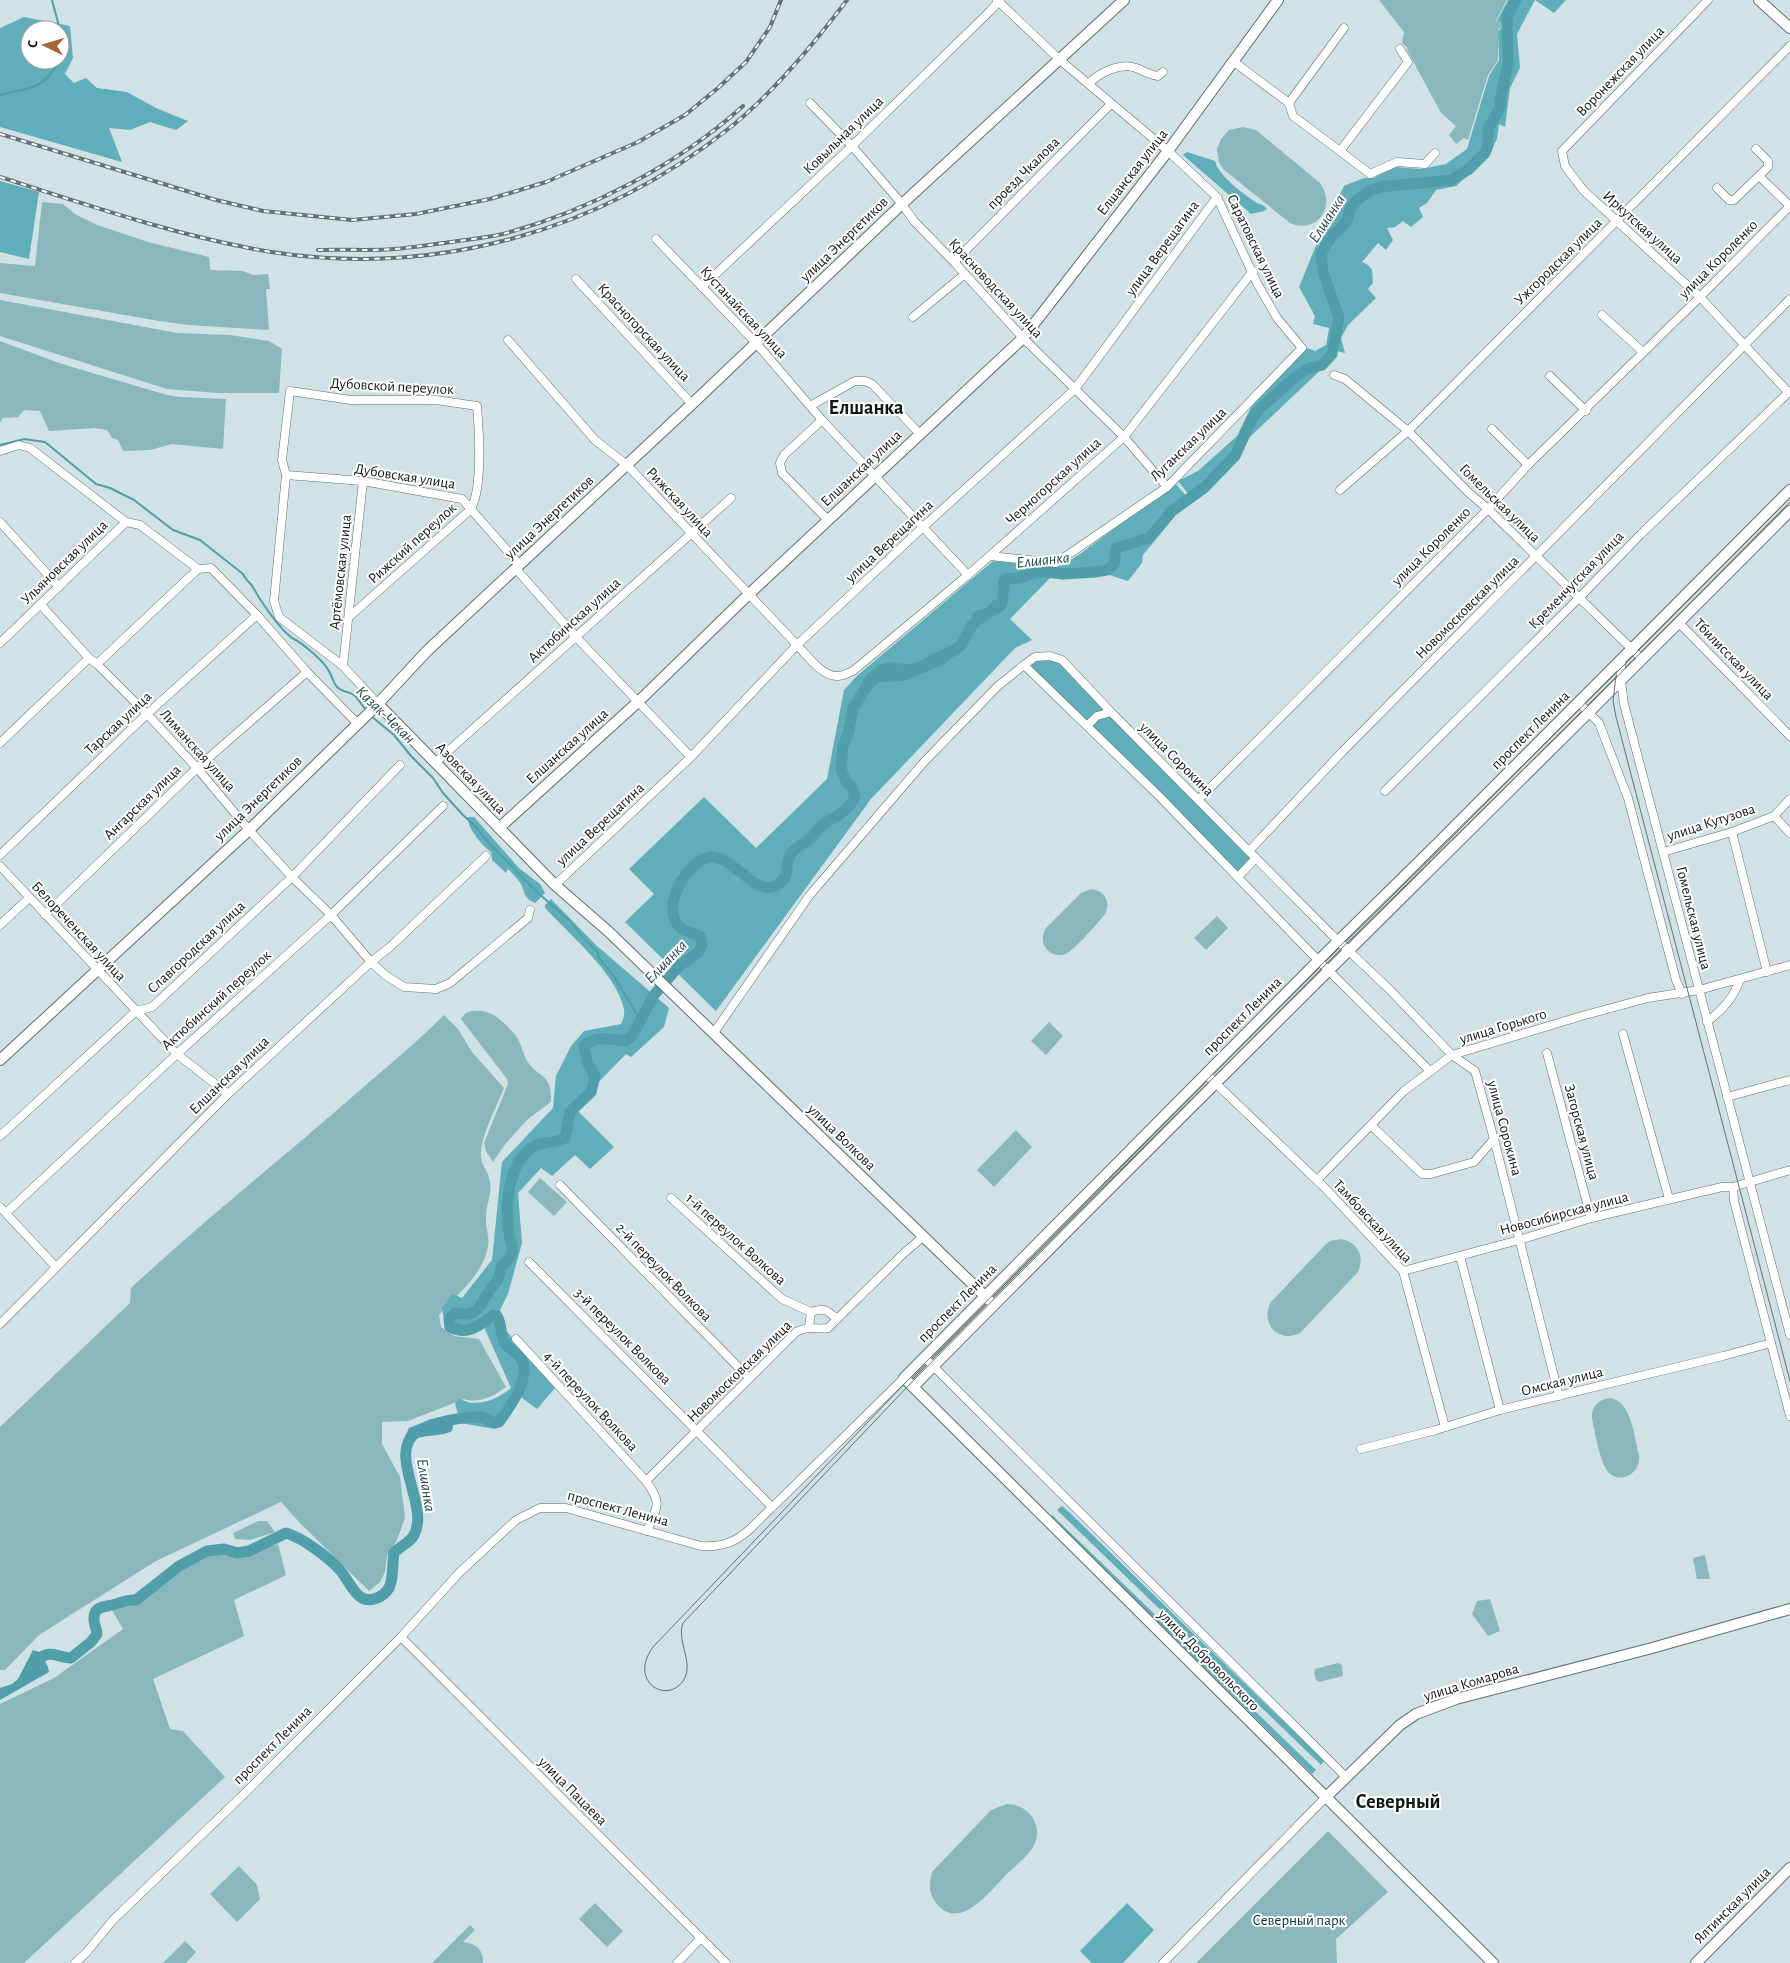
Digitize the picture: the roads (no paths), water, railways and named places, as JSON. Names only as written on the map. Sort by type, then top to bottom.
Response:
[{"type":"main road","name":"улица Энергетиков","points":[[0,1060],[249,830],[376,706],[427,651],[692,404],[902,204],[1124,0]]},
{"type":"main road","name":"Елшанская улица","points":[[499,828],[639,702],[748,595],[1023,338],[1168,151],[1278,0]]},
{"type":"main road","points":[[1759,0],[1790,28]]},
{"type":"main road","name":"проспект Ленина","points":[[904,1378],[1318,960],[1579,703],[1790,490]]},
{"type":"main road","name":"проспект Ленина","points":[[913,1387],[1348,950],[1790,511]]},
{"type":"main road","name":"Азовская улица","points":[[376,706],[436,762],[556,885],[609,932],[668,990]]},
{"type":"main road","name":"улица Волкова","points":[[668,990],[994,1306]]},
{"type":"main road","name":"улица Добровольского","points":[[904,1378],[1493,1963]]},
{"type":"main road","name":"улица Комарова","points":[[1325,1798],[1400,1725],[1416,1714],[1456,1699],[1652,1648],[1790,1608]]},
{"type":"main road","name":"Ялтинская улица","points":[[1696,1963],[1790,1868]]},
{"type":"street","name":"Саратовская улица","points":[[998,0],[1060,60],[1168,151],[1217,196],[1257,283],[1277,318],[1302,348]]},
{"type":"street","name":"Ковыльная улица","points":[[702,287],[852,146],[990,12],[998,0]]},
{"type":"street","name":"Воронежская улица","points":[[1565,166],[1562,151],[1708,0]]},
{"type":"street","points":[[1289,103],[1344,28]]},
{"type":"street","name":"Ужгородская улица","points":[[1340,490],[1408,431],[1790,46]]},
{"type":"street","points":[[1340,151],[1408,62],[1400,49]]},
{"type":"street","points":[[1234,62],[1289,103],[1293,116],[1370,174],[1396,162],[1426,164],[1435,153]]},
{"type":"street","points":[[1089,83],[1102,73],[1127,66],[1135,67],[1151,76],[1158,76],[1163,72]]},
{"type":"street","name":"Красноводская улица","points":[[810,103],[852,146],[902,204],[914,221],[1023,338],[1124,437],[1166,487]]},
{"type":"street","name":"проезд Чкалова","points":[[954,262],[1111,104]]},
{"type":"street","points":[[1717,188],[1729,200],[1734,200],[1768,167],[1768,161],[1756,149]]},
{"type":"street","name":"Иркутская улица","points":[[1565,166],[1584,191],[1700,298],[1789,392]]},
{"type":"street","points":[[1758,176],[1790,206]]},
{"type":"street","name":"улица Верещагина","points":[[556,885],[691,757],[797,645],[1075,389],[1217,196]]},
{"type":"street","name":"улица Короленко","points":[[1199,799],[1488,509],[1528,465],[1586,411],[1642,352],[1700,298],[1790,206]]},
{"type":"street","name":"Кустанайская улица","points":[[656,239],[756,343],[822,420],[968,575]]},
{"type":"street","name":"Черногорская улица","points":[[837,676],[853,671],[968,575],[1124,437],[1252,271]]},
{"type":"street","points":[[913,317],[965,274]]},
{"type":"street","name":"Красногорская улица","points":[[576,279],[692,404]]},
{"type":"street","name":"Новомосковская улица","points":[[1249,850],[1343,750],[1790,299]]},
{"type":"street","points":[[1602,315],[1642,352]]},
{"type":"street","name":"Рижская улица","points":[[508,340],[595,440],[627,465],[748,595],[822,670],[830,675],[837,676]]},
{"type":"street","name":"Луганская улица","points":[[990,556],[1056,563],[1166,487],[1302,348]]},
{"type":"street","name":"Гомельская улица","points":[[1334,375],[1345,380],[1408,431],[1469,493],[1488,509],[1642,658]]},
{"type":"street","points":[[1550,376],[1586,411]]},
{"type":"street","points":[[810,406],[855,381],[866,381],[872,384],[920,434]]},
{"type":"street","name":"Азовская улица","points":[[290,391],[282,460],[286,475],[274,601],[279,617],[344,666],[376,706]]},
{"type":"street","name":"Дубовской переулок","points":[[290,391],[351,400],[436,400],[477,406],[478,470],[475,503],[470,510]]},
{"type":"street","name":"Кременчугская улица","points":[[1385,791],[1580,598],[1641,534],[1789,392]]},
{"type":"street","points":[[822,420],[784,455],[780,463],[782,473],[828,520]]},
{"type":"street","points":[[1492,429],[1528,465]]},
{"type":"street","points":[[0,452],[19,445],[30,448],[126,522],[140,525],[198,569]]},
{"type":"street","name":"Дубовская улица","points":[[286,475],[363,481],[462,499],[576,636],[691,757]]},
{"type":"street","name":"Артёмовская улица","points":[[344,666],[363,481]]},
{"type":"street","name":"Актюбинская улица","points":[[436,762],[731,498]]},
{"type":"street","name":"Рижский переулок","points":[[349,617],[470,510]]},
{"type":"street","points":[[0,522],[60,586]]},
{"type":"street","name":"Ульяновская улица","points":[[0,643],[126,522]]},
{"type":"street","points":[[1714,566],[1725,576]]},
{"type":"street","points":[[97,664],[198,569],[211,568],[257,615],[307,672],[359,721]]},
{"type":"street","name":"Лиманская улица","points":[[41,605],[89,658],[147,714],[197,768],[249,830],[292,877],[331,915],[371,962],[385,975],[404,987],[436,988],[450,983],[528,918],[530,910]]},
{"type":"street","name":"Тарская улица","points":[[0,855],[147,714],[257,615]]},
{"type":"street","name":"Тбилисская улица","points":[[1679,623],[1790,736]]},
{"type":"street","name":"улица Сорокина","points":[[713,1034],[809,896],[930,755],[998,686],[1035,657],[1050,656],[1062,660],[1110,712],[1199,799],[1452,1055],[1475,1071],[1528,1268],[1559,1396]]},
{"type":"street","points":[[0,744],[89,658]]},
{"type":"street","name":"Гомельская улица","points":[[1621,660],[1624,704],[1790,1335]]},
{"type":"street","points":[[1024,665],[1160,797],[1318,960],[1430,1071]]},
{"type":"street","name":"Ангарская улица","points":[[45,915],[197,768],[307,672]]},
{"type":"street","points":[[1579,703],[1598,724],[1628,798],[1676,980],[1682,994]]},
{"type":"street","points":[[1087,726],[1096,716],[1110,712]]},
{"type":"street","name":"Славгородская улица","points":[[0,1136],[136,1011],[152,1007],[292,877],[400,765]]},
{"type":"street","name":"улица Кутузова","points":[[1663,852],[1732,832],[1774,816],[1790,799]]},
{"type":"street","name":"Актюбинский переулок","points":[[6,1213],[177,1054],[331,915],[443,806]]},
{"type":"street","points":[[1774,816],[1790,833]]},
{"type":"street","points":[[1732,832],[1767,972]]},
{"type":"street","points":[[1437,844],[1446,853]]},
{"type":"street","name":"Елшанская улица","points":[[0,1324],[55,1266],[228,1094],[371,962],[390,947],[486,856]]},
{"type":"street","points":[[1238,877],[1256,858]]},
{"type":"street","name":"Белореченская улица","points":[[0,866],[177,1054],[228,1094]]},
{"type":"street","points":[[0,925],[30,898]]},
{"type":"street","name":"улица Горького","points":[[1317,1180],[1404,1091],[1452,1055],[1648,998],[1682,994],[1790,965]]},
{"type":"street","points":[[1707,1022],[1727,1005],[1740,979]]},
{"type":"street","points":[[1248,1031],[1258,1041]]},
{"type":"street","points":[[1623,1034],[1669,1199]]},
{"type":"street","name":"Загорская улица","points":[[1547,1053],[1591,1218]]},
{"type":"street","name":"Тамбовская улица","points":[[1206,1074],[1317,1180],[1403,1271],[1446,1427]]},
{"type":"street","points":[[1727,1097],[1790,1080]]},
{"type":"street","points":[[1175,1105],[1185,1115]]},
{"type":"street","points":[[1371,1124],[1422,1174],[1431,1174],[1474,1162],[1494,1139]]},
{"type":"street","points":[[1790,1170],[1733,1187],[1734,1201],[1790,1416]]},
{"type":"street","name":"2-й переулок Волкова","points":[[560,1185],[749,1378]]},
{"type":"street","name":"Новосибирская улица","points":[[1403,1271],[1519,1240],[1591,1218],[1722,1187],[1733,1187]]},
{"type":"street","points":[[1088,1193],[1097,1202]]},
{"type":"street","name":"1-й переулок Волкова","points":[[671,1198],[782,1299],[811,1312],[820,1308],[826,1310],[837,1319]]},
{"type":"street","points":[[0,1207],[55,1266]]},
{"type":"street","name":"Новомосковская улица","points":[[646,1481],[796,1332],[805,1327],[828,1328],[904,1253],[923,1237]]},
{"type":"street","points":[[1038,1244],[1046,1253]]},
{"type":"street","points":[[1460,1256],[1500,1410]]},
{"type":"street","name":"3-й переулок Волкова","points":[[529,1262],[772,1507]]},
{"type":"street","points":[[810,1327],[811,1312]]},
{"type":"street","name":"4-й переулок Волкова","points":[[516,1339],[656,1494],[658,1505],[647,1531]]},
{"type":"street","name":"Омская улица","points":[[1361,1449],[1446,1427],[1500,1410],[1723,1356],[1770,1342]]},
{"type":"street","name":"улица Добровольского","points":[[924,1357],[1346,1776]]},
{"type":"street","name":"проспект Ленина","points":[[76,1963],[113,1920],[245,1793],[401,1637],[459,1573],[516,1520],[540,1508],[566,1508],[701,1546],[717,1547],[730,1544],[738,1539],[772,1507],[904,1378]]},
{"type":"street","name":"улица Пацаева","points":[[401,1637],[726,1963]]},
{"type":"street","name":"улица Комарова","points":[[1162,1963],[1325,1798]]},
{"type":"street","points":[[677,1963],[701,1938]]},
{"type":"waterway","points":[[52,0],[57,20]]},
{"type":"waterway","name":"Елшанка","points":[[436,1424],[474,1417],[484,1418],[495,1423],[499,1422],[509,1408],[522,1383],[524,1366],[521,1358],[504,1342],[497,1316],[493,1315],[478,1326],[468,1330],[456,1330],[450,1327],[449,1319],[455,1313],[473,1313],[479,1307],[497,1280],[501,1268],[509,1259],[512,1247],[509,1236],[508,1206],[512,1178],[519,1162],[531,1148],[565,1138],[570,1112],[591,1092],[595,1076],[587,1062],[584,1046],[598,1039],[626,1041],[632,1036],[654,995],[680,965],[699,952],[702,945],[700,936],[682,929],[675,921],[673,911],[678,887],[685,876],[702,860],[711,857],[719,858],[760,886],[767,888],[781,882],[786,874],[788,860],[793,851],[810,840],[817,830],[847,808],[855,797],[841,769],[843,746],[848,734],[853,708],[869,683],[878,677],[905,675],[940,660],[961,645],[972,625],[1000,606],[1003,599],[1005,579],[1020,578],[1034,573],[1063,574],[1107,570],[1114,564],[1116,548],[1149,538],[1172,511],[1204,488],[1235,456],[1251,421],[1260,408],[1307,369],[1322,365],[1332,354],[1339,318],[1323,272],[1321,254],[1333,234],[1342,227],[1348,218],[1350,209],[1357,200],[1369,191],[1380,187],[1451,180],[1469,169],[1485,153],[1488,145],[1488,129],[1500,108],[1508,64],[1507,17],[1516,0]]},
{"type":"waterway","points":[[0,95],[35,86],[54,70]]},
{"type":"waterway","name":"Казак-Чекан","points":[[0,445],[24,439],[45,442],[96,484],[110,488],[134,500],[173,530],[200,540],[243,574],[272,616],[289,636],[305,646],[319,659],[326,666],[337,687],[354,695],[366,710]]},
{"type":"waterway","name":"Казак-Чекан","points":[[371,716],[394,735],[487,841],[538,893],[569,920],[585,940],[597,951],[599,958],[613,975],[641,1021]]},
{"type":"waterway","name":"Елшанка","points":[[32,1666],[42,1656],[50,1654],[71,1658],[91,1642],[97,1634],[94,1620],[94,1614],[97,1610],[102,1607],[136,1600],[179,1566],[207,1551],[224,1549],[237,1553],[249,1551],[286,1533],[307,1543],[329,1559],[362,1598],[370,1600],[381,1596],[391,1584],[394,1553],[412,1538],[418,1523],[406,1455],[408,1443],[415,1433]]},
{"type":"tram line","points":[[1790,498],[907,1381],[653,1647],[646,1659],[645,1670],[647,1679],[652,1686],[659,1690],[668,1691],[676,1688],[683,1681],[687,1667],[681,1630],[683,1623],[910,1384],[1344,946],[1585,709],[1790,502]]},
{"type":"tram line","points":[[1616,676],[1613,701],[1616,717],[1790,1381]]},
{"type":"railway","points":[[0,134],[216,200],[263,211],[352,220],[416,214],[490,199],[546,182],[638,142],[685,115],[746,62],[770,27],[781,0]]},
{"type":"railway","points":[[0,177],[165,228],[265,251],[328,258],[390,258],[451,252],[512,239],[570,220],[627,194],[681,163],[732,126],[763,98],[821,34],[847,0]]},
{"type":"railway","points":[[318,250],[385,250],[412,247],[494,236],[535,224],[599,199],[661,166],[690,148],[743,106]]},
{"type":"district","name":"Елшанка","points":[[866,407]]},
{"type":"district","name":"Северный","points":[[1398,1801]]},
{"type":"park label","name":"Северный парк","points":[[1299,1920]]}]
